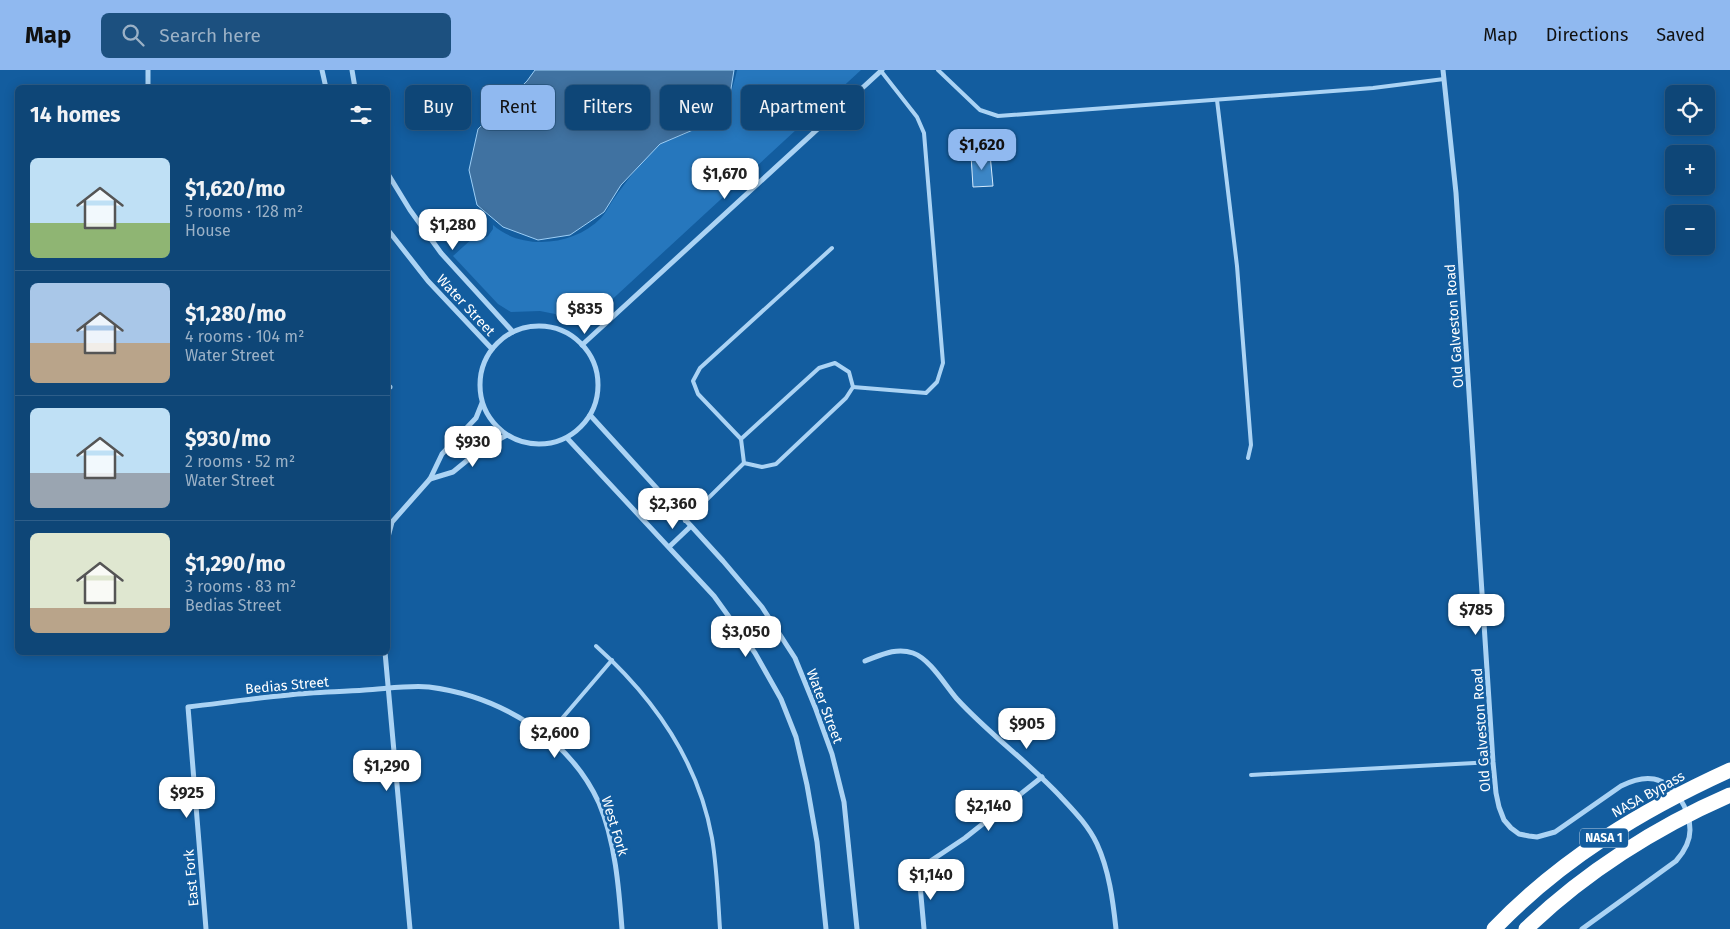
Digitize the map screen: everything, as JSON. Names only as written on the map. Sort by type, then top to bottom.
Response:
[{"type":"highway","name":"NASA Bypass","points":[[1494,929],[1547,880],[1611,833],[1670,798],[1730,770]]},
{"type":"highway","name":"NASA 1","points":[[1526,929],[1562,897],[1620,855],[1687,816],[1730,795]]},
{"type":"street","points":[[148,70],[148,85]]},
{"type":"street","points":[[322,70],[325,85]]},
{"type":"street","points":[[352,70],[354,85]]},
{"type":"street","points":[[582,345],[881,70]]},
{"type":"street","name":"Old Galveston Road","points":[[1444,70],[1456,193],[1493,762],[1499,807],[1504,820],[1511,828],[1519,834],[1537,837],[1555,832],[1621,786],[1644,778],[1655,779],[1666,783],[1674,790],[1683,806],[1690,830],[1684,852],[1668,868],[1582,929]]},
{"type":"street","name":"Water Street","points":[[390,177],[410,210],[441,253],[513,332]]},
{"type":"street","name":"Water Street","points":[[390,233],[428,281],[492,349]]},
{"type":"street","name":"Water Street","points":[[530,327],[549,327],[567,334],[582,345],[596,371],[598,386],[596,401],[590,415],[580,428],[567,438],[552,443],[537,444],[522,442],[507,435],[492,421],[482,403],[480,384],[483,366],[492,349],[501,340],[513,332],[530,327]]},
{"type":"street","points":[[390,530],[392,522],[430,479],[442,454],[476,418],[482,403]]},
{"type":"street","name":"Water Street","points":[[590,415],[723,561],[762,607],[795,658],[832,754],[844,802],[857,929]]},
{"type":"street","points":[[430,479],[453,472],[480,449],[507,435]]},
{"type":"street","points":[[567,438],[714,596],[755,654],[781,700],[796,737],[807,785],[817,842],[826,929]]},
{"type":"street","points":[[669,547],[690,527]]},
{"type":"street","points":[[865,661],[898,650],[914,653],[928,664],[957,699],[984,726],[1042,777],[1082,819],[1097,844],[1108,878],[1116,929]]},
{"type":"street","points":[[385,655],[410,929]]},
{"type":"street","name":"West Fork","points":[[388,689],[427,687],[474,696],[516,714],[547,736],[578,770],[599,803],[611,843],[618,878],[622,929]]},
{"type":"street","name":"Bedias Street","points":[[188,706],[289,695],[388,689]]},
{"type":"street","name":"East Fork","points":[[188,706],[206,929]]},
{"type":"street","points":[[924,929],[920,885],[921,873],[926,864],[965,838],[1042,777]]},
{"type":"lane","points":[[854,387],[926,393],[937,382],[944,363],[924,133],[917,117],[881,70]]},
{"type":"lane","points":[[938,70],[980,110],[998,116],[1373,88],[1444,79]]},
{"type":"lane","points":[[1217,100],[1237,266],[1250,445],[1248,458]]},
{"type":"lane","points":[[744,463],[741,439],[698,394],[693,381],[700,368],[832,248]]},
{"type":"lane","points":[[741,439],[819,368],[835,363],[849,372],[854,387]]},
{"type":"lane","points":[[744,463],[762,467],[776,464],[846,398],[854,387]]},
{"type":"lane","points":[[685,521],[744,463]]},
{"type":"lane","points":[[596,646],[612,660],[646,697],[668,726],[688,764],[703,800],[712,839],[720,929]]},
{"type":"lane","points":[[547,736],[612,660]]},
{"type":"lane","points":[[1251,775],[1493,762]]},
{"type":"shaded area","points":[[535,70],[734,70],[731,89],[731,85],[660,85],[660,130],[693,130],[660,144],[621,185],[604,212],[570,235],[538,240],[503,227],[477,205],[469,170],[478,129],[481,126],[481,130],[555,130],[555,85],[523,85]]},
{"type":"shaded area","points":[[737,70],[861,70],[845,85],[741,85],[741,130],[796,130],[605,306],[588,318],[580,320],[568,319],[540,311],[511,312],[498,304],[453,256],[474,237],[479,240],[488,236],[493,229],[493,225],[518,239],[533,242],[563,239],[577,235],[590,227],[603,216],[631,176],[660,144],[693,130],[731,130],[731,90]]},
{"type":"building","points":[[990,154],[993,186],[973,187],[971,155]]}]
